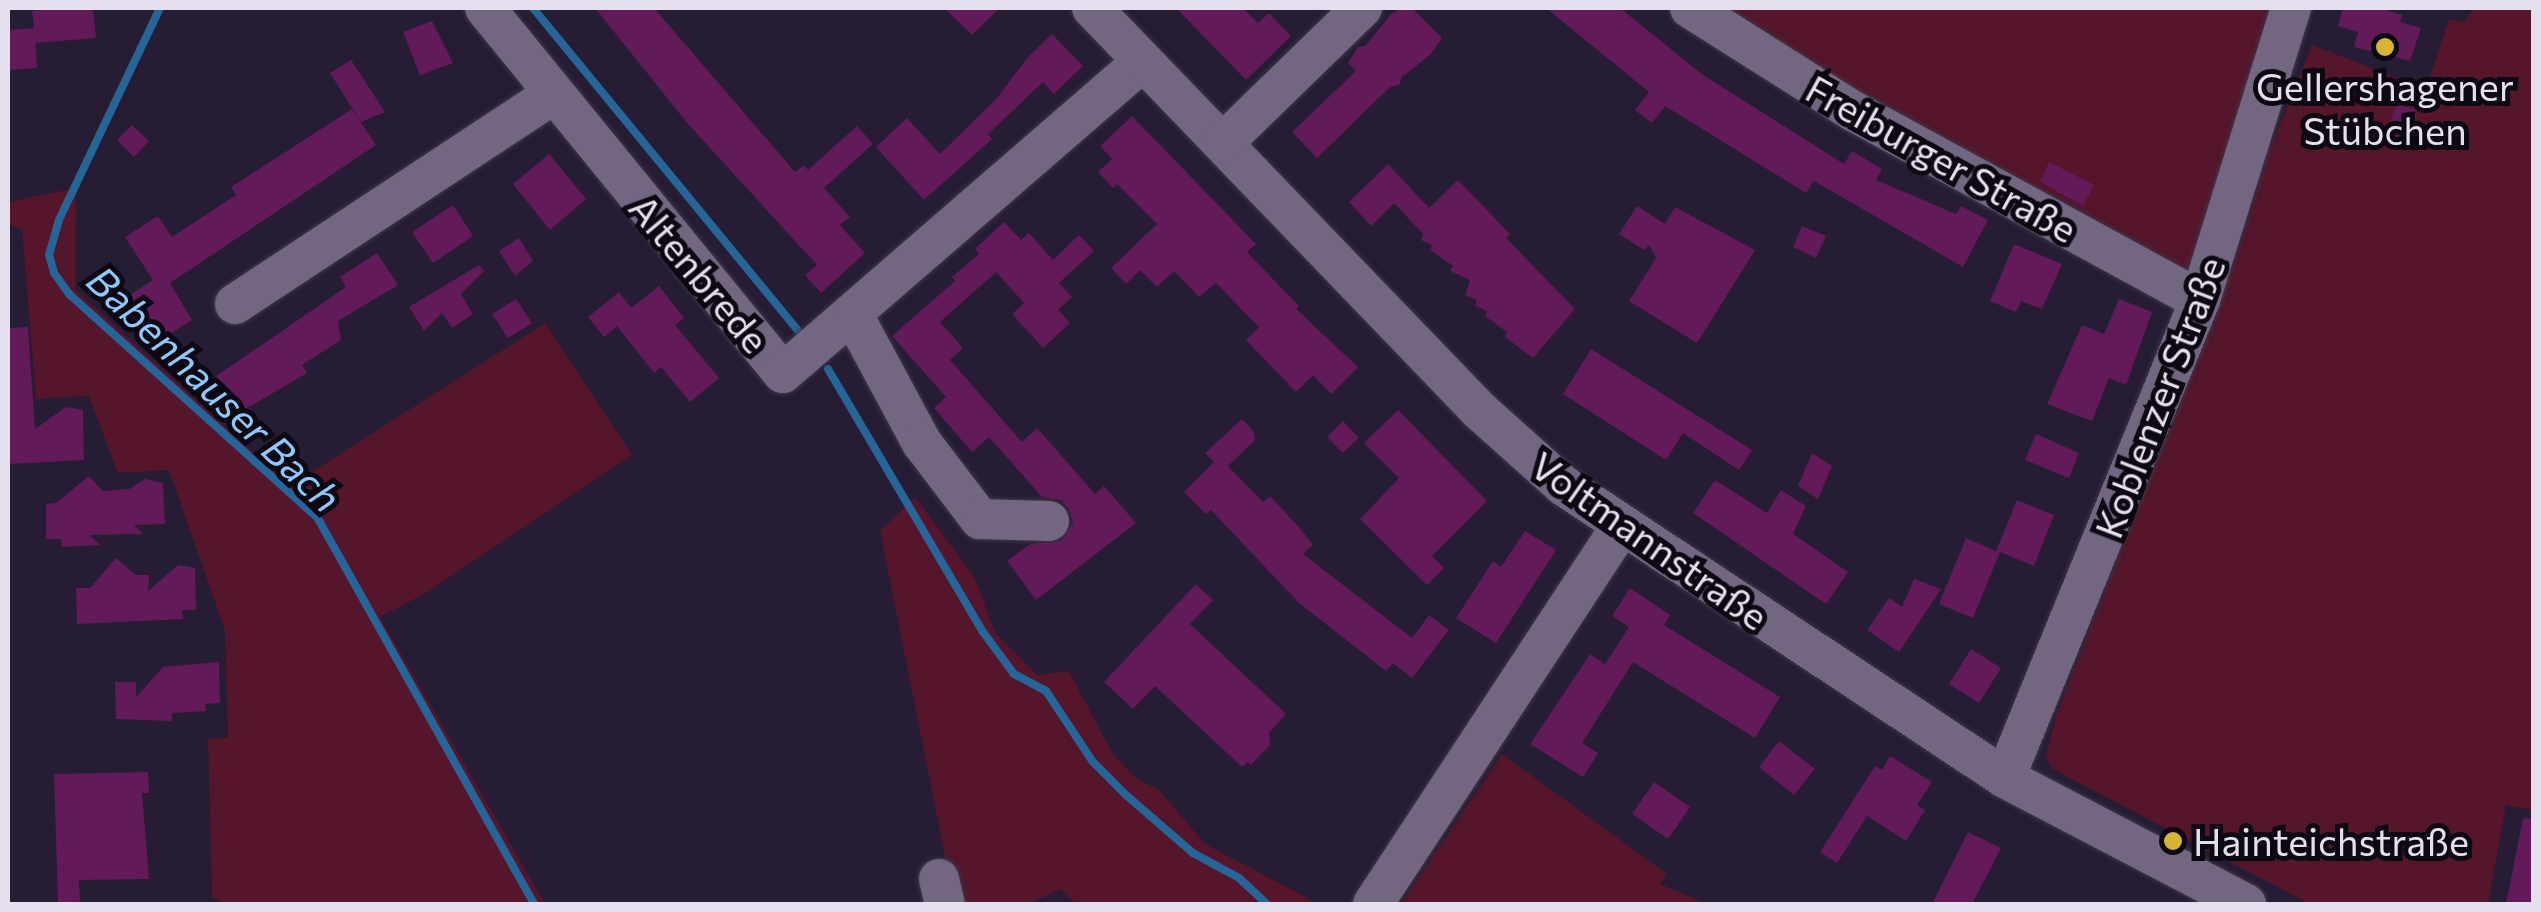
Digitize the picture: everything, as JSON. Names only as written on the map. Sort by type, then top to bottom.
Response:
[{"type":"street","name":"Altenbrede","points":[[485,8],[783,373],[853,315]]},
{"type":"street","name":"Voltmannstraße","points":[[1092,8],[1480,411],[1564,486],[2005,778],[2246,904]]},
{"type":"street","points":[[1224,143],[1362,8]]},
{"type":"street","name":"Freiburger Straße","points":[[1690,8],[1853,111],[2200,300]]},
{"type":"street","name":"Koblenzer Straße","points":[[2005,778],[2200,300],[2292,8]]},
{"type":"street","points":[[1049,521],[980,519],[922,442],[853,315],[1143,61]]},
{"type":"street","points":[[235,304],[553,94]]},
{"type":"street","points":[[1374,904],[1621,526]]},
{"type":"shaded area","points":[[1715,8],[2272,8],[2187,277],[1919,133]]},
{"type":"shaded area","points":[[2475,8],[2533,8],[2533,810],[2506,805],[2488,904],[2310,904],[2051,768],[2046,755],[2056,716],[2236,258],[2269,151],[2312,45],[2426,89],[2449,19],[2464,22]]},
{"type":"shaded area","points":[[76,188],[75,289],[290,486],[545,323],[632,455],[424,594],[380,617],[545,904],[220,904],[219,899],[212,899],[208,739],[228,738],[225,631],[169,470],[118,473],[89,396],[36,399],[22,229],[8,225],[8,202]]},
{"type":"shaded area","points":[[915,497],[975,578],[995,633],[1037,675],[1069,671],[1112,753],[1137,779],[1159,790],[1205,844],[1319,904],[1076,904],[1061,889],[1027,904],[965,904],[954,863],[947,866],[880,531]]},
{"type":"shaded area","points":[[1502,754],[1667,874],[1660,884],[1707,904],[1401,904]]},
{"type":"building","points":[[93,8],[96,38],[35,43],[37,68],[8,70],[8,30],[34,28],[32,11]]},
{"type":"building","points":[[595,8],[654,8],[795,172],[804,165],[808,170],[857,126],[873,144],[824,188],[850,217],[840,225],[865,253],[821,293],[805,275],[817,265],[688,124]]},
{"type":"building","points":[[944,8],[1000,8],[972,35]]},
{"type":"building","points":[[1176,8],[1243,8],[1258,23],[1269,13],[1291,36],[1246,80]]},
{"type":"building","points":[[1412,8],[1442,38],[1430,55],[1402,77],[1399,85],[1390,87],[1317,158],[1292,132],[1356,71],[1348,63],[1358,47],[1365,46],[1392,13]]},
{"type":"building","points":[[1546,8],[1620,8],[1703,75],[1844,164],[1852,151],[1882,169],[1876,180],[1956,214],[1961,206],[1988,220],[1963,267],[1814,181],[1806,193],[1665,106],[1652,123],[1635,110],[1649,92]]},
{"type":"building","points":[[2343,8],[2380,8],[2402,15],[2400,22],[2421,28],[2410,61],[2354,47],[2358,32],[2338,26]]},
{"type":"building","points":[[432,21],[453,63],[420,75],[403,32]]},
{"type":"building","points":[[1052,34],[1083,66],[1054,94],[1043,82],[988,134],[992,139],[924,200],[876,147],[907,118],[940,154],[997,98],[1028,57]]},
{"type":"building","points":[[351,60],[385,112],[361,122],[330,73]]},
{"type":"building","points":[[2396,104],[2416,110],[2409,129],[2390,123]]},
{"type":"building","points":[[352,109],[376,145],[170,283],[192,320],[155,343],[127,297],[153,280],[125,237],[158,216],[172,237],[236,195],[231,187]]},
{"type":"building","points":[[1132,116],[1256,244],[1247,252],[1299,306],[1296,309],[1358,367],[1331,394],[1313,375],[1296,392],[1246,340],[1259,327],[1216,283],[1199,297],[1174,271],[1157,287],[1140,270],[1126,284],[1111,268],[1157,224],[1117,184],[1113,188],[1098,172],[1112,159],[1100,146]]},
{"type":"building","points":[[132,125],[149,141],[134,157],[117,140]]},
{"type":"building","points":[[549,154],[586,199],[550,230],[513,184]]},
{"type":"building","points":[[2049,162],[2094,185],[2083,206],[2040,182]]},
{"type":"building","points":[[1388,164],[1429,208],[1458,180],[1510,234],[1506,238],[1575,309],[1533,358],[1505,337],[1507,332],[1485,316],[1487,311],[1475,306],[1477,300],[1465,295],[1470,280],[1450,271],[1453,266],[1430,250],[1432,245],[1421,240],[1423,234],[1394,203],[1371,226],[1349,202]]},
{"type":"building","points":[[453,205],[473,236],[433,263],[412,232]]},
{"type":"building","points":[[1637,206],[1665,224],[1675,207],[1755,250],[1697,343],[1629,301],[1656,258],[1649,245],[1644,250],[1619,234]]},
{"type":"building","points":[[1004,222],[1021,240],[1029,233],[1053,260],[1079,235],[1094,251],[1059,283],[1072,297],[1058,310],[1070,323],[1043,348],[1012,314],[1024,303],[996,272],[940,322],[963,348],[950,360],[1022,442],[1037,428],[1095,494],[1104,486],[1136,523],[1036,600],[1007,561],[1030,544],[1061,541],[1073,523],[1069,509],[1061,500],[1042,497],[989,437],[972,452],[934,408],[946,397],[892,336],[955,281],[952,277],[979,254],[975,249]]},
{"type":"building","points":[[1802,226],[1826,236],[1816,258],[1793,247]]},
{"type":"building","points":[[519,238],[533,261],[515,276],[499,251]]},
{"type":"building","points":[[2014,244],[2062,264],[2042,309],[2021,301],[2016,312],[1990,301]]},
{"type":"building","points":[[377,253],[398,285],[338,321],[341,340],[302,365],[307,373],[235,415],[212,379],[346,287],[340,277]]},
{"type":"building","points":[[479,265],[484,271],[461,294],[473,314],[452,328],[442,313],[424,331],[409,307]]},
{"type":"building","points":[[659,286],[684,318],[675,325],[719,378],[690,402],[661,367],[654,373],[617,326],[604,337],[588,317],[619,292],[631,308]]},
{"type":"building","points":[[516,299],[532,323],[508,338],[492,314]]},
{"type":"building","points":[[2119,299],[2152,312],[2126,385],[2109,378],[2092,421],[2047,404],[2082,325],[2104,334]]},
{"type":"building","points":[[28,327],[35,429],[66,407],[83,410],[84,460],[8,464],[8,328]]},
{"type":"building","points":[[1591,349],[1752,450],[1739,470],[1683,433],[1666,460],[1563,394]]},
{"type":"building","points":[[1398,410],[1487,501],[1432,556],[1444,568],[1427,585],[1360,519],[1399,478],[1364,443]]},
{"type":"building","points":[[1242,419],[1254,432],[1255,440],[1228,466],[1263,502],[1270,496],[1298,526],[1313,545],[1303,554],[1412,638],[1429,615],[1449,630],[1412,678],[1393,663],[1386,671],[1299,603],[1211,510],[1206,514],[1184,492],[1214,462],[1205,453]]},
{"type":"building","points":[[1343,421],[1359,438],[1343,453],[1327,437]]},
{"type":"building","points":[[2036,434],[2079,453],[2069,478],[2025,460]]},
{"type":"building","points":[[1812,453],[1832,466],[1818,499],[1798,486]]},
{"type":"building","points":[[89,476],[103,491],[129,489],[145,479],[163,483],[165,524],[134,525],[143,534],[89,535],[100,545],[62,547],[61,539],[46,539],[46,504],[56,503]]},
{"type":"building","points":[[1715,480],[1767,513],[1781,490],[1806,506],[1793,534],[1848,572],[1826,604],[1693,513]]},
{"type":"building","points":[[2017,500],[2054,515],[2034,566],[2000,552],[1973,618],[1939,604],[1966,538],[1996,551]]},
{"type":"building","points":[[1525,531],[1556,550],[1496,643],[1456,618],[1493,561],[1501,567]]},
{"type":"building","points":[[116,558],[136,575],[149,575],[148,591],[178,565],[195,568],[196,610],[182,610],[183,619],[77,624],[76,588],[90,588]]},
{"type":"building","points":[[1914,579],[1941,589],[1899,652],[1867,630],[1889,598],[1902,607]]},
{"type":"building","points":[[1196,584],[1213,600],[1190,624],[1286,714],[1269,733],[1270,745],[1251,765],[1247,762],[1242,767],[1155,686],[1133,709],[1104,682]]},
{"type":"building","points":[[1630,588],[1670,615],[1664,625],[1780,697],[1755,738],[1633,662],[1582,743],[1598,753],[1583,777],[1530,744],[1590,654],[1605,664],[1629,627],[1612,616]]},
{"type":"building","points":[[1971,649],[2001,668],[1979,703],[1949,684]]},
{"type":"building","points":[[219,662],[220,703],[205,704],[206,711],[172,713],[172,721],[116,719],[115,682],[136,682],[136,697],[163,667]]},
{"type":"building","points":[[1779,741],[1815,769],[1794,795],[1759,767]]},
{"type":"building","points":[[1890,756],[1932,782],[1917,805],[1925,810],[1906,841],[1867,816],[1837,863],[1820,852],[1875,766],[1882,770]]},
{"type":"building","points":[[148,772],[149,793],[142,793],[149,879],[79,880],[80,904],[58,904],[54,774]]},
{"type":"building","points":[[1654,782],[1690,807],[1668,839],[1632,814]]},
{"type":"building","points":[[2523,818],[2534,819],[2534,904],[2506,904]]},
{"type":"building","points":[[1968,832],[2001,848],[1972,904],[1932,904]]},
{"type":"waterway","name":"Babenhauser Bach","points":[[160,8],[59,220],[49,255],[54,273],[69,294],[317,517],[534,904]]},
{"type":"waterway","points":[[533,8],[800,333]]},
{"type":"waterway","points":[[828,369],[983,632],[1014,674],[1046,691],[1093,762],[1126,795],[1193,853],[1239,878],[1267,904]]},
{"type":"place","name":"Gellershagener Stübchen","points":[[2385,47]]},
{"type":"place","name":"Hainteichstraße","points":[[2173,841]]}]
